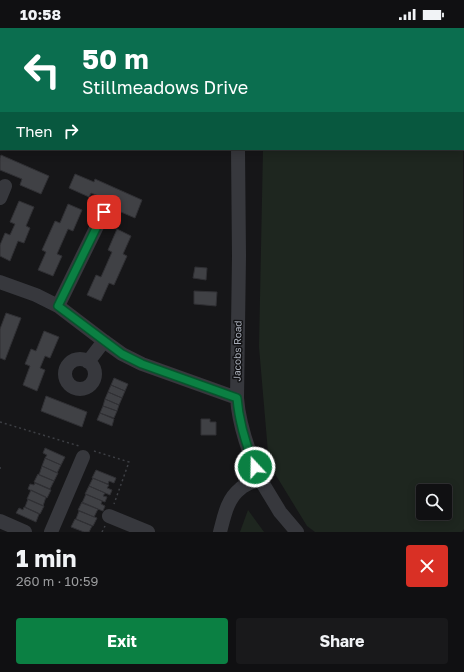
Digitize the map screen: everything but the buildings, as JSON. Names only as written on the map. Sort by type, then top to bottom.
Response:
[{"type":"street","name":"Jacobs Road","points":[[238,150],[238,410],[246,445],[260,479],[280,512],[297,532]]},
{"type":"street","points":[[58,306],[104,212]]},
{"type":"street","points":[[0,282],[36,295],[58,306],[122,354],[142,364],[237,398]]},
{"type":"street","points":[[88,362],[104,341]]},
{"type":"street","points":[[51,532],[83,457]]},
{"type":"street","points":[[220,532],[232,496],[240,488],[260,479]]},
{"type":"street","points":[[109,516],[148,532]]},
{"type":"street","points":[[0,521],[25,532]]},
{"type":"shaded area","points":[[263,150],[463,150],[464,529],[462,532],[315,532],[307,526],[269,464],[259,347]]},
{"type":"shaded area","points":[[248,510],[264,532],[240,532]]},
{"type":"route","points":[[104,212],[58,306],[122,354],[142,364],[237,398],[240,422],[246,445],[255,467]]}]
